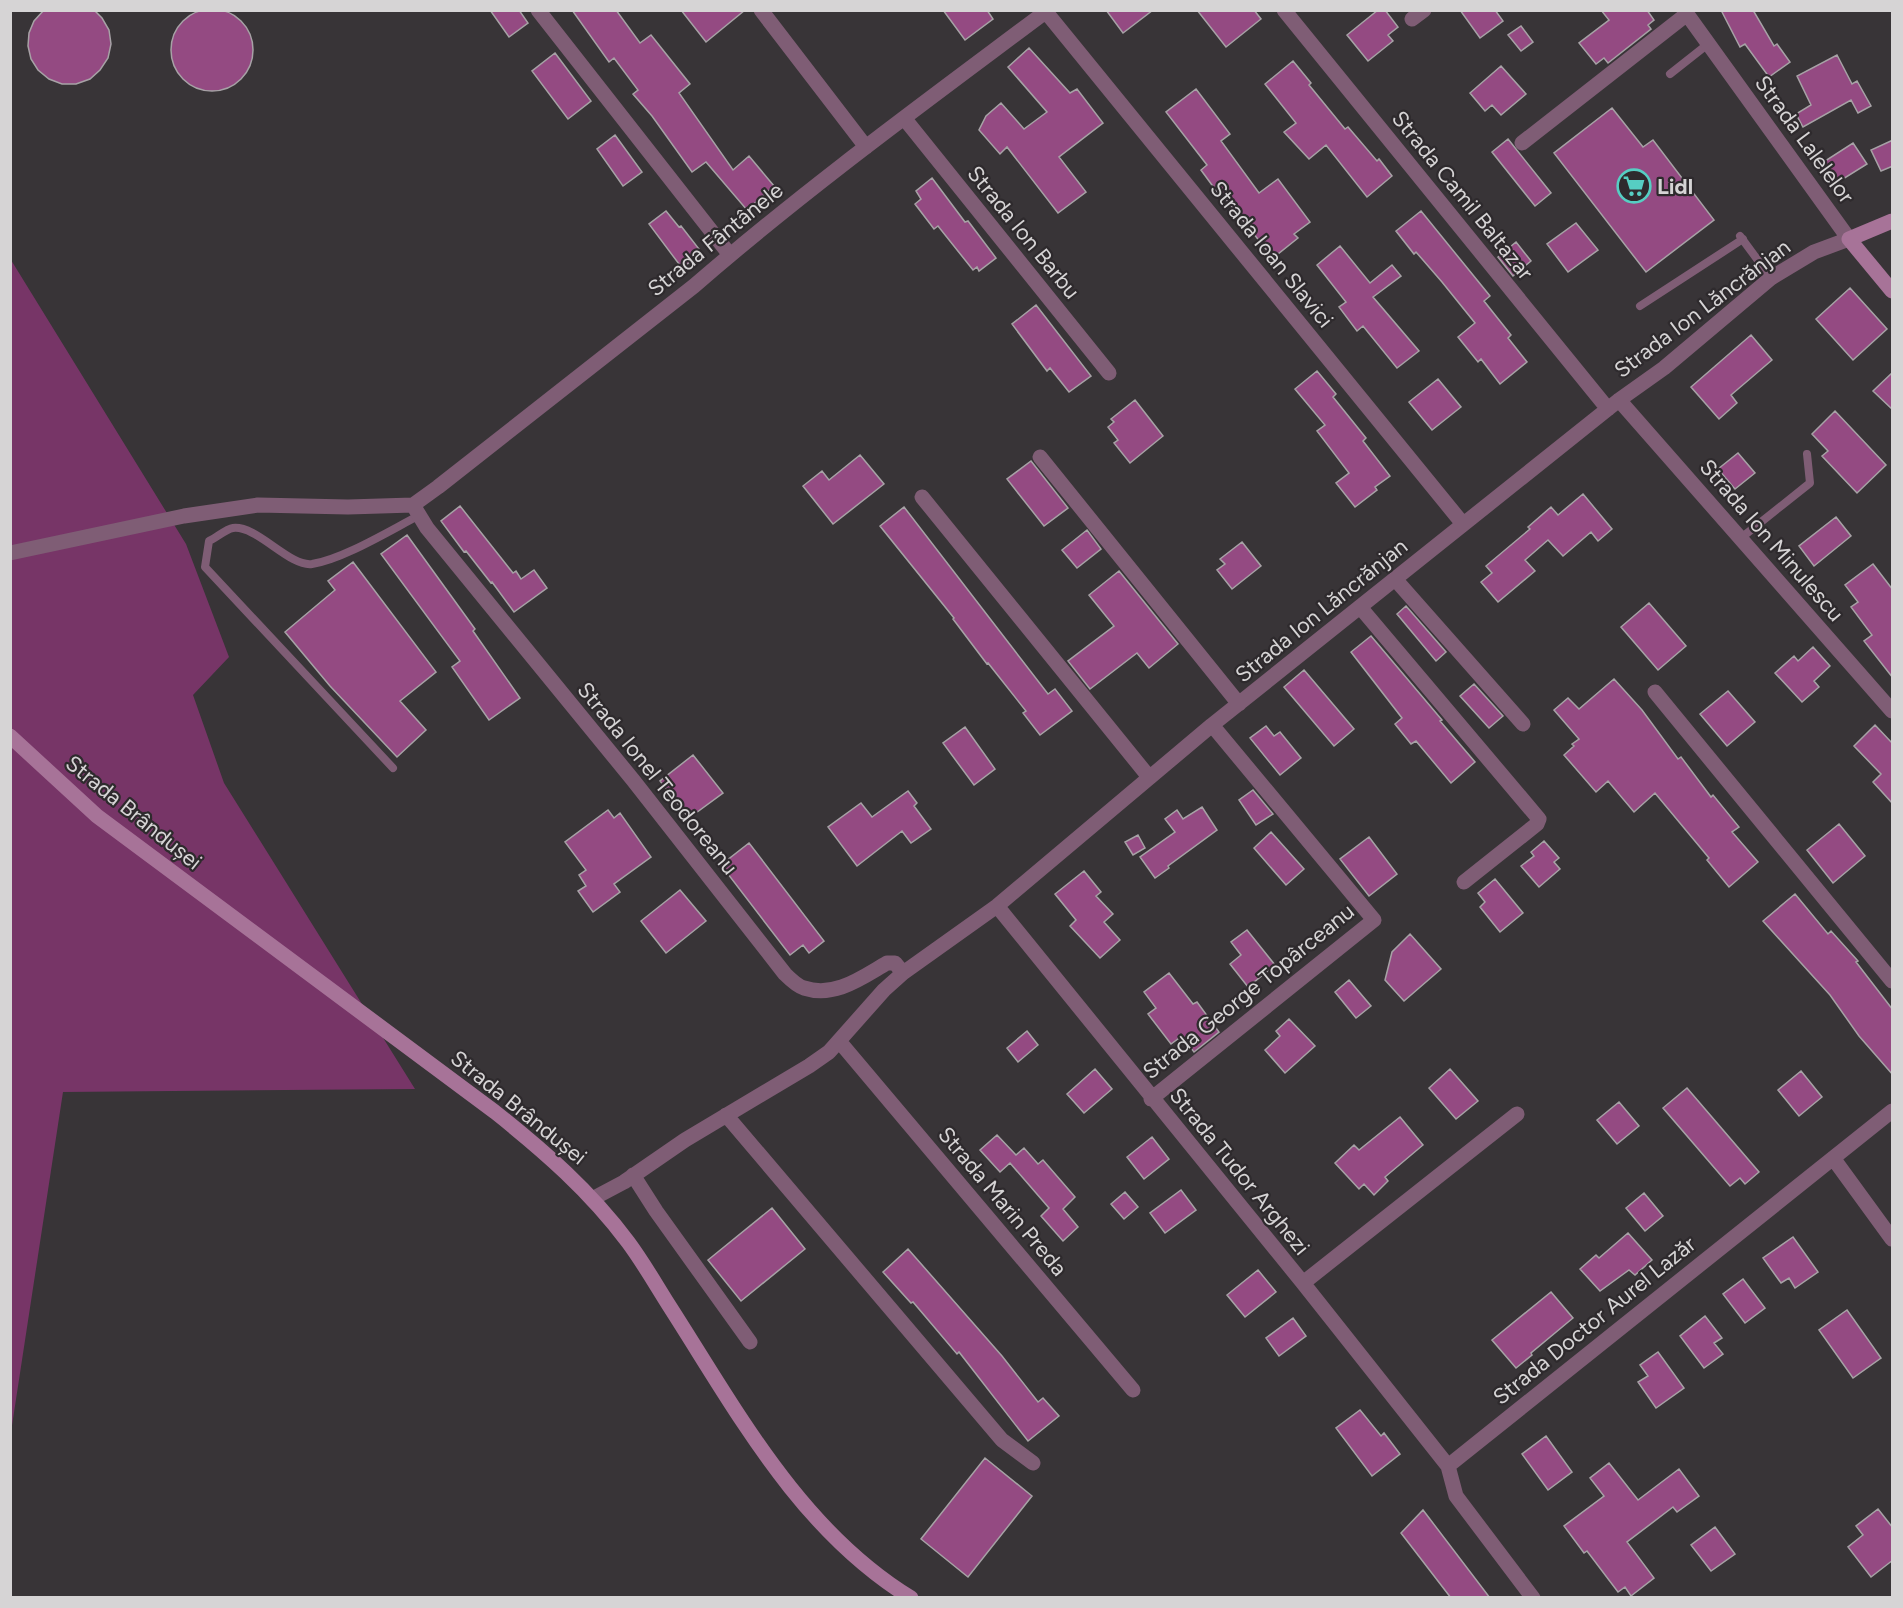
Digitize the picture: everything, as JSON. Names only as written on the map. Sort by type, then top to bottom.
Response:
[{"type":"main road","points":[[1849,239],[1893,221]]},
{"type":"main road","name":"Strada Lalelelor","points":[[1849,239],[1893,291]]},
{"type":"main road","name":"Strada Brândușei","points":[[10,736],[97,816],[541,1148],[596,1203],[629,1242],[766,1456],[807,1508],[840,1544],[882,1580],[911,1598]]},
{"type":"street","points":[[538,10],[729,255]]},
{"type":"street","points":[[761,10],[866,147]]},
{"type":"street","name":"Strada Camil Baltazar","points":[[1284,10],[1613,404]]},
{"type":"street","name":"Strada Fântânele","points":[[416,510],[438,487],[694,286],[729,255],[866,147],[1047,11]]},
{"type":"street","name":"Strada Ioan Slavici","points":[[1047,11],[1463,524]]},
{"type":"street","points":[[1522,143],[1686,12]]},
{"type":"street","name":"Strada Lalelelor","points":[[1686,12],[1849,239]]},
{"type":"street","name":"Strada Ion Barbu","points":[[904,118],[1109,373]]},
{"type":"street","name":"Strada Ion Lăncrănjan","points":[[596,1203],[608,1202],[629,1178],[726,1114],[809,1066],[828,1052],[884,990],[903,973],[997,906],[1212,725],[1613,404],[1664,368],[1771,278],[1814,252],[1849,239]]},
{"type":"street","name":"Strada Ion Minulescu","points":[[1613,404],[1741,538],[1893,711]]},
{"type":"street","points":[[1040,457],[1239,704]]},
{"type":"street","points":[[922,497],[1149,777]]},
{"type":"street","points":[[10,553],[184,516],[258,505],[416,510]]},
{"type":"street","name":"Strada Ionel Teodoreanu","points":[[416,510],[785,974],[802,988],[822,991],[843,988],[887,963],[895,963],[903,973]]},
{"type":"street","points":[[1395,579],[1523,724]]},
{"type":"street","points":[[1360,607],[1539,819],[1537,824],[1464,882]]},
{"type":"street","points":[[1655,692],[1893,981]]},
{"type":"street","name":"Strada George Topârceanu","points":[[1151,1099],[1374,920],[1212,725]]},
{"type":"street","name":"Strada Tudor Arghezi","points":[[997,906],[1151,1099],[1303,1283],[1448,1466]]},
{"type":"street","name":"Strada Marin Preda","points":[[839,1041],[1133,1390]]},
{"type":"street","name":"Strada Doctor Aurel Lazăr","points":[[1448,1466],[1893,1111]]},
{"type":"street","points":[[726,1114],[1002,1440],[1033,1463]]},
{"type":"street","points":[[1303,1283],[1517,1114]]},
{"type":"street","points":[[1833,1158],[1893,1239]]},
{"type":"street","points":[[629,1178],[656,1211],[750,1342]]},
{"type":"street","points":[[1448,1466],[1456,1496],[1533,1598]]},
{"type":"lane","points":[[1670,74],[1708,44]]},
{"type":"lane","points":[[1640,306],[1742,238],[1771,278]]},
{"type":"lane","points":[[1741,538],[1810,483],[1807,454]]},
{"type":"lane","points":[[393,768],[205,567],[209,542],[232,528],[247,530],[295,559],[310,565],[349,552],[416,510]]},
{"type":"shaded area","points":[[11,260],[186,544],[229,657],[193,695],[224,783],[415,1089],[63,1092],[11,1432]]},
{"type":"building","points":[[212,9],[228,12],[241,21],[250,34],[253,50],[250,66],[241,79],[228,88],[212,91],[196,88],[183,79],[174,66],[171,50],[174,34],[183,21],[196,12]]},
{"type":"building","points":[[44,10],[94,10],[102,18],[109,30],[111,44],[108,58],[90,79],[76,84],[62,84],[49,79],[38,70],[31,59],[28,46],[29,33],[34,21]]},
{"type":"building","points":[[490,10],[519,10],[528,23],[509,37]]},
{"type":"building","points":[[572,10],[616,10],[640,43],[651,35],[690,84],[679,93],[733,170],[749,156],[774,186],[747,210],[706,162],[692,172],[652,116],[633,94],[638,90],[614,58],[609,62]]},
{"type":"building","points":[[681,10],[745,10],[706,42]]},
{"type":"building","points":[[943,10],[987,10],[993,19],[965,40]]},
{"type":"building","points":[[1106,10],[1153,10],[1123,33]]},
{"type":"building","points":[[1197,10],[1254,10],[1261,19],[1226,47]]},
{"type":"building","points":[[1378,10],[1385,10],[1398,27],[1388,35],[1393,41],[1368,61],[1347,35]]},
{"type":"building","points":[[1460,10],[1495,10],[1503,21],[1480,38]]},
{"type":"building","points":[[1601,10],[1647,10],[1654,20],[1648,25],[1651,29],[1608,63],[1604,58],[1596,64],[1579,43],[1609,20]]},
{"type":"building","points":[[1721,10],[1753,10],[1774,46],[1777,44],[1790,62],[1769,77],[1745,44],[1740,47]]},
{"type":"building","points":[[1521,26],[1533,42],[1521,51],[1508,35]]},
{"type":"building","points":[[1029,48],[1070,93],[1077,89],[1103,123],[1059,157],[1086,192],[1058,213],[1007,147],[1000,154],[979,130],[986,116],[1001,103],[1024,129],[1047,112],[1008,67]]},
{"type":"building","points":[[555,53],[591,101],[568,119],[532,71]]},
{"type":"building","points":[[1837,55],[1852,84],[1857,81],[1871,106],[1858,113],[1851,100],[1803,127],[1796,114],[1811,105],[1797,76]]},
{"type":"building","points":[[1293,61],[1311,83],[1309,85],[1345,129],[1348,127],[1392,176],[1367,197],[1326,145],[1309,159],[1284,132],[1296,123],[1265,84]]},
{"type":"building","points":[[1501,66],[1526,94],[1501,115],[1492,105],[1485,111],[1470,93]]},
{"type":"building","points":[[1196,89],[1230,134],[1221,141],[1259,193],[1278,179],[1310,222],[1294,234],[1298,238],[1273,258],[1225,198],[1223,200],[1201,170],[1207,165],[1166,112]]},
{"type":"building","name":"Lidl","points":[[1612,108],[1643,147],[1653,140],[1714,220],[1646,272],[1554,153]]},
{"type":"building","points":[[615,135],[642,172],[623,186],[597,149]]},
{"type":"building","points":[[1508,139],[1551,193],[1535,206],[1492,152]]},
{"type":"building","points":[[1893,140],[1893,166],[1881,171],[1871,150]]},
{"type":"building","points":[[1853,143],[1867,164],[1835,184],[1822,163]]},
{"type":"building","points":[[932,178],[996,258],[979,271],[977,267],[973,270],[938,226],[934,229],[915,204],[921,199],[916,191]]},
{"type":"building","points":[[666,211],[699,249],[696,251],[699,255],[682,268],[649,224]]},
{"type":"building","points":[[1421,211],[1490,296],[1484,301],[1511,335],[1508,338],[1527,362],[1500,384],[1481,359],[1478,362],[1458,337],[1475,323],[1396,231]]},
{"type":"building","points":[[1576,223],[1598,250],[1568,272],[1547,244]]},
{"type":"building","points":[[1516,242],[1531,261],[1513,276],[1498,257]]},
{"type":"building","points":[[1340,246],[1370,283],[1392,265],[1401,276],[1373,297],[1419,351],[1397,368],[1363,326],[1357,331],[1339,307],[1346,302],[1317,265]]},
{"type":"building","points":[[1850,288],[1887,329],[1853,360],[1816,319]]},
{"type":"building","points":[[1036,305],[1091,376],[1069,392],[1050,368],[1047,371],[1012,324]]},
{"type":"building","points":[[1751,335],[1772,360],[1731,395],[1737,403],[1719,419],[1691,387]]},
{"type":"building","points":[[1317,371],[1336,394],[1333,397],[1366,438],[1363,441],[1390,476],[1375,487],[1377,490],[1355,507],[1336,483],[1349,473],[1317,431],[1325,425],[1295,389]]},
{"type":"building","points":[[1893,372],[1893,410],[1873,391]]},
{"type":"building","points":[[1438,379],[1461,407],[1432,430],[1409,402]]},
{"type":"building","points":[[1135,400],[1163,436],[1130,463],[1114,443],[1118,440],[1108,427],[1114,422],[1111,419]]},
{"type":"building","points":[[1835,411],[1886,465],[1857,493],[1822,456],[1828,451],[1812,434]]},
{"type":"building","points":[[1738,453],[1755,473],[1735,489],[1718,469]]},
{"type":"building","points":[[860,455],[884,484],[833,524],[803,486],[822,471],[829,480]]},
{"type":"building","points":[[1031,461],[1068,508],[1044,526],[1007,479]]},
{"type":"building","points":[[1583,494],[1612,529],[1598,541],[1591,532],[1563,556],[1548,540],[1525,560],[1535,571],[1498,602],[1481,582],[1492,573],[1486,566],[1530,529],[1528,527],[1551,507],[1558,515]]},
{"type":"building","points":[[460,506],[513,573],[516,571],[521,579],[534,570],[547,588],[514,612],[441,521]]},
{"type":"building","points":[[904,507],[1048,694],[1055,689],[1072,711],[1040,735],[1023,713],[1026,711],[880,526]]},
{"type":"building","points":[[1836,517],[1851,536],[1814,566],[1799,546]]},
{"type":"building","points":[[1087,530],[1101,549],[1077,568],[1062,550]]},
{"type":"building","points":[[407,535],[475,629],[473,631],[520,698],[489,720],[452,667],[460,661],[381,554]]},
{"type":"building","points":[[1242,542],[1261,566],[1232,589],[1217,570],[1225,564],[1220,559]]},
{"type":"building","points":[[353,562],[436,672],[400,701],[426,730],[397,757],[330,686],[285,632],[335,590],[328,581]]},
{"type":"building","points":[[1873,564],[1893,590],[1893,678],[1864,641],[1872,635],[1851,607],[1858,602],[1845,585]]},
{"type":"building","points":[[1119,571],[1178,644],[1149,668],[1137,653],[1090,689],[1068,661],[1114,626],[1089,595]]},
{"type":"building","points":[[1649,603],[1686,646],[1658,670],[1621,627]]},
{"type":"building","points":[[1406,606],[1446,652],[1436,661],[1397,614]]},
{"type":"building","points":[[1371,636],[1475,762],[1451,783],[1416,741],[1411,744],[1395,724],[1402,718],[1351,652]]},
{"type":"building","points":[[1813,647],[1830,666],[1814,681],[1819,687],[1802,702],[1775,673],[1794,656],[1798,661]]},
{"type":"building","points":[[1304,670],[1354,729],[1334,746],[1284,687]]},
{"type":"building","points":[[1614,679],[1642,710],[1678,759],[1681,757],[1711,797],[1713,795],[1739,827],[1732,832],[1758,862],[1729,887],[1707,860],[1709,858],[1655,793],[1634,812],[1608,781],[1596,792],[1564,755],[1579,739],[1554,710],[1568,698],[1579,709]]},
{"type":"building","points":[[1474,684],[1503,716],[1489,728],[1460,696]]},
{"type":"building","points":[[1728,691],[1755,722],[1727,746],[1700,714]]},
{"type":"building","points":[[1875,725],[1893,744],[1893,804],[1873,782],[1881,774],[1854,746]]},
{"type":"building","points":[[1266,726],[1274,736],[1280,732],[1301,758],[1280,775],[1250,738]]},
{"type":"building","points":[[965,727],[995,769],[974,785],[943,743]]},
{"type":"building","points":[[693,755],[723,793],[689,818],[660,781]]},
{"type":"building","points":[[1253,790],[1273,814],[1256,825],[1239,800]]},
{"type":"building","points":[[908,791],[917,803],[914,806],[931,829],[911,843],[902,831],[857,866],[828,827],[861,803],[872,817]]},
{"type":"building","points":[[1202,807],[1217,830],[1155,878],[1140,857],[1175,832],[1165,819],[1177,810],[1183,819]]},
{"type":"building","points":[[608,810],[614,818],[620,813],[651,857],[614,884],[620,892],[593,912],[578,891],[586,886],[579,875],[586,870],[565,842]]},
{"type":"building","points":[[1839,824],[1865,856],[1833,883],[1807,850]]},
{"type":"building","points":[[1271,832],[1304,869],[1286,885],[1254,848]]},
{"type":"building","points":[[1138,835],[1145,848],[1133,855],[1125,842]]},
{"type":"building","points":[[1369,837],[1397,874],[1369,896],[1340,859]]},
{"type":"building","points":[[1544,841],[1559,858],[1554,862],[1560,869],[1539,887],[1521,866],[1534,856],[1531,852]]},
{"type":"building","points":[[749,843],[824,941],[809,953],[803,945],[790,955],[721,865]]},
{"type":"building","points":[[1084,871],[1101,892],[1096,896],[1113,914],[1104,922],[1120,940],[1100,958],[1070,926],[1076,920],[1055,894]]},
{"type":"building","points":[[1495,879],[1523,913],[1500,932],[1480,907],[1485,902],[1478,893]]},
{"type":"building","points":[[680,890],[706,921],[666,953],[641,921]]},
{"type":"building","points":[[1795,894],[1828,934],[1831,931],[1858,961],[1856,962],[1893,1010],[1893,1075],[1859,1036],[1830,995],[1763,921]]},
{"type":"building","points":[[1247,930],[1275,965],[1248,987],[1230,964],[1241,955],[1231,942]]},
{"type":"building","points":[[1410,934],[1441,969],[1404,1001],[1385,980],[1392,952]]},
{"type":"building","points":[[1169,973],[1193,1004],[1197,1002],[1219,1032],[1194,1052],[1182,1036],[1171,1044],[1148,1014],[1156,1008],[1144,992]]},
{"type":"building","points":[[1349,980],[1371,1006],[1356,1018],[1335,992]]},
{"type":"building","points":[[1289,1019],[1315,1046],[1285,1073],[1265,1050],[1280,1036],[1276,1031]]},
{"type":"building","points":[[1027,1031],[1038,1045],[1018,1062],[1007,1048]]},
{"type":"building","points":[[1095,1069],[1112,1089],[1084,1113],[1067,1094]]},
{"type":"building","points":[[1450,1069],[1478,1101],[1456,1119],[1429,1088]]},
{"type":"building","points":[[1801,1071],[1822,1097],[1799,1116],[1778,1090]]},
{"type":"building","points":[[1687,1088],[1759,1172],[1745,1184],[1740,1178],[1730,1186],[1663,1108]]},
{"type":"building","points":[[1619,1102],[1639,1126],[1617,1144],[1597,1120]]},
{"type":"building","points":[[1400,1117],[1423,1145],[1385,1177],[1388,1181],[1374,1195],[1364,1184],[1359,1189],[1335,1163],[1354,1145],[1359,1150]]},
{"type":"building","points":[[997,1135],[1016,1155],[1024,1148],[1038,1164],[1043,1160],[1075,1197],[1063,1209],[1078,1227],[1063,1241],[1041,1216],[1049,1208],[1010,1163],[1000,1172],[980,1150]]},
{"type":"building","points":[[1152,1137],[1169,1159],[1144,1179],[1127,1157]]},
{"type":"building","points":[[1181,1190],[1196,1210],[1165,1233],[1150,1213]]},
{"type":"building","points":[[1125,1192],[1138,1207],[1124,1219],[1111,1204]]},
{"type":"building","points":[[1644,1193],[1663,1216],[1645,1231],[1626,1208]]},
{"type":"building","points":[[772,1208],[805,1249],[741,1301],[708,1260]]},
{"type":"building","points":[[1628,1233],[1652,1260],[1635,1275],[1629,1270],[1600,1291],[1580,1269],[1596,1255],[1599,1258]]},
{"type":"building","points":[[1793,1237],[1818,1272],[1795,1288],[1789,1278],[1781,1283],[1763,1258]]},
{"type":"building","points":[[908,1249],[1002,1356],[1038,1402],[1043,1398],[1059,1416],[1028,1441],[959,1352],[957,1354],[913,1302],[911,1303],[883,1272]]},
{"type":"building","points":[[1258,1270],[1276,1292],[1245,1317],[1227,1295]]},
{"type":"building","points":[[1743,1279],[1765,1308],[1745,1323],[1723,1294]]},
{"type":"building","points":[[1551,1292],[1573,1318],[1516,1368],[1492,1340]]},
{"type":"building","points":[[1847,1310],[1881,1358],[1853,1378],[1819,1330]]},
{"type":"building","points":[[1705,1316],[1722,1338],[1714,1343],[1723,1354],[1704,1368],[1680,1336]]},
{"type":"building","points":[[1293,1318],[1306,1336],[1279,1356],[1266,1338]]},
{"type":"building","points":[[1658,1352],[1684,1388],[1656,1408],[1638,1382],[1648,1376],[1640,1365]]},
{"type":"building","points":[[1360,1410],[1381,1436],[1384,1433],[1400,1454],[1372,1476],[1336,1428]]},
{"type":"building","points":[[1546,1436],[1572,1472],[1548,1490],[1522,1454]]},
{"type":"building","points":[[985,1458],[1032,1496],[968,1577],[921,1539]]},
{"type":"building","points":[[1609,1463],[1638,1500],[1679,1469],[1699,1496],[1677,1512],[1673,1507],[1627,1542],[1654,1578],[1631,1596],[1625,1587],[1618,1592],[1587,1551],[1584,1553],[1564,1526],[1604,1496],[1590,1478]]},
{"type":"building","points":[[1878,1509],[1893,1528],[1893,1560],[1871,1577],[1848,1547],[1863,1535],[1856,1526]]},
{"type":"building","points":[[1423,1510],[1490,1598],[1451,1598],[1401,1533]]},
{"type":"building","points":[[1715,1527],[1735,1554],[1711,1571],[1691,1545]]},
{"type":"place","name":"Lidl","points":[[1634,186]]}]
